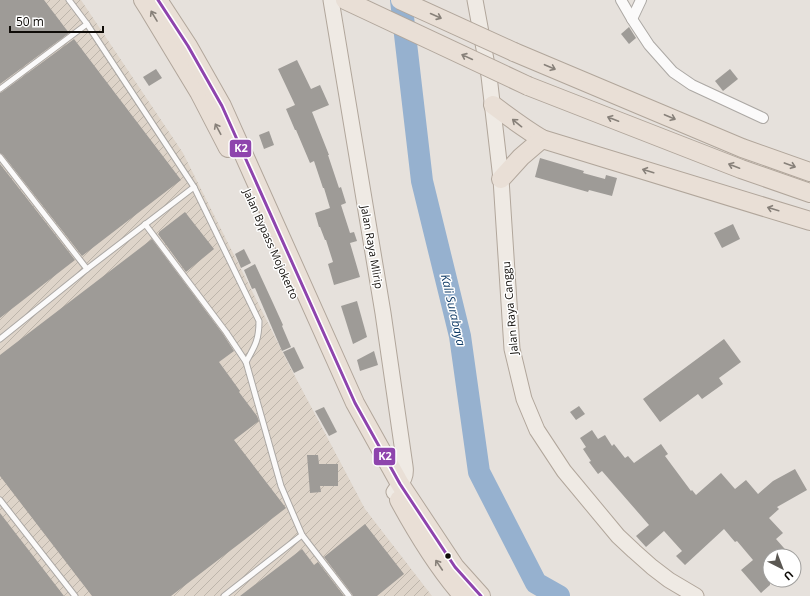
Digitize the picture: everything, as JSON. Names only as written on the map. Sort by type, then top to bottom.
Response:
[{"type":"highway","name":"Jalan Bypass Mojokerto","points":[[143,0],[199,92],[222,136],[344,406],[397,488]]},
{"type":"highway","name":"Jalan Bypass Mojokerto","points":[[158,0],[188,46],[222,106],[355,403],[397,488]]},
{"type":"highway","points":[[345,0],[528,86],[741,169],[810,193]]},
{"type":"highway","points":[[400,0],[514,52],[742,148],[810,172]]},
{"type":"highway","points":[[493,106],[522,127],[542,139],[810,221]]},
{"type":"highway","points":[[501,179],[521,157],[542,139]]},
{"type":"highway","points":[[397,488],[412,524],[450,581],[463,596]]},
{"type":"highway","points":[[397,488],[455,567],[481,596]]},
{"type":"main road","name":"Jalan Raya Mlirip","points":[[331,0],[383,313],[406,471],[403,480],[397,488]]},
{"type":"main road","name":"Jalan Raya Canggu","points":[[476,0],[493,106],[501,179],[512,349],[524,399],[537,430],[564,471],[618,536],[652,567],[669,580],[696,596]]},
{"type":"street","points":[[621,0],[650,45],[673,72],[692,85],[763,118]]},
{"type":"street","points":[[632,19],[640,0]]},
{"type":"lane","points":[[69,0],[87,24],[194,188],[259,321],[258,340],[246,362]]},
{"type":"lane","points":[[0,89],[87,24]]},
{"type":"lane","points":[[0,157],[87,269]]},
{"type":"lane","points":[[0,339],[87,269],[194,188]]},
{"type":"lane","points":[[145,224],[226,332],[246,362],[281,486],[302,535],[349,596]]},
{"type":"lane","points":[[0,500],[75,596]]},
{"type":"lane","points":[[224,596],[302,535]]},
{"type":"shaded area","points":[[0,0],[81,0],[183,153],[288,363],[365,509],[432,596],[0,596]]},
{"type":"building","points":[[0,0],[44,0],[69,33],[0,84]]},
{"type":"building","points":[[629,27],[636,38],[629,44],[621,34]]},
{"type":"building","points":[[74,39],[181,180],[82,256],[0,153],[0,93]]},
{"type":"building","points":[[297,60],[311,89],[320,85],[329,105],[312,112],[329,155],[339,188],[341,187],[346,203],[341,205],[350,233],[354,232],[357,241],[350,243],[360,277],[334,285],[328,264],[333,262],[315,213],[330,208],[314,161],[310,163],[286,109],[295,105],[278,69]]},
{"type":"building","points":[[156,69],[162,78],[149,86],[143,77]]},
{"type":"building","points":[[730,69],[738,79],[723,91],[715,81]]},
{"type":"building","points":[[269,131],[274,145],[264,149],[259,135]]},
{"type":"building","points":[[540,158],[605,179],[606,175],[617,178],[612,196],[589,190],[588,192],[535,177]]},
{"type":"building","points":[[0,164],[75,260],[0,318]]},
{"type":"building","points":[[185,212],[214,249],[186,272],[158,234]]},
{"type":"building","points":[[733,224],[740,239],[722,248],[714,233]]},
{"type":"building","points":[[152,239],[234,351],[219,362],[259,421],[234,440],[286,508],[171,596],[92,596],[0,476],[0,355]]},
{"type":"building","points":[[244,249],[251,263],[241,268],[235,254]]},
{"type":"building","points":[[255,264],[283,325],[282,326],[291,347],[282,351],[255,288],[252,289],[244,270]]},
{"type":"building","points":[[357,301],[367,337],[353,344],[341,306]]},
{"type":"building","points":[[724,339],[741,362],[719,378],[723,384],[702,399],[698,394],[660,422],[643,399]]},
{"type":"building","points":[[294,347],[304,368],[294,373],[283,352]]},
{"type":"building","points":[[374,351],[378,365],[360,371],[357,360]]},
{"type":"building","points":[[579,406],[585,414],[576,420],[570,412]]},
{"type":"building","points":[[324,407],[337,432],[329,436],[315,411]]},
{"type":"building","points":[[592,430],[598,439],[605,435],[612,446],[614,444],[625,458],[628,456],[634,463],[661,444],[668,454],[665,456],[691,491],[692,490],[696,495],[721,473],[735,489],[746,480],[758,494],[773,481],[795,469],[807,490],[777,507],[779,509],[769,518],[783,533],[776,539],[784,548],[762,548],[762,588],[767,588],[761,593],[741,570],[753,560],[737,541],[735,542],[724,529],[685,565],[676,556],[682,551],[664,531],[646,547],[636,536],[649,525],[602,471],[598,474],[589,462],[591,461],[583,449],[586,447],[580,438]]},
{"type":"building","points":[[307,455],[318,455],[319,464],[338,464],[338,486],[320,486],[321,492],[310,493]]},
{"type":"building","points":[[0,513],[64,596],[0,596]]},
{"type":"building","points":[[365,524],[404,574],[377,596],[353,596],[324,557]]},
{"type":"building","points":[[302,549],[314,565],[318,562],[344,596],[240,596]]},
{"type":"waterway","name":"Kali Surabaya","points":[[401,0],[422,181],[460,336],[479,472],[536,583],[559,596]]},
{"type":"transit line","name":"K2","points":[[158,0],[188,46],[222,106],[355,403],[400,484],[455,567],[481,596]]}]
